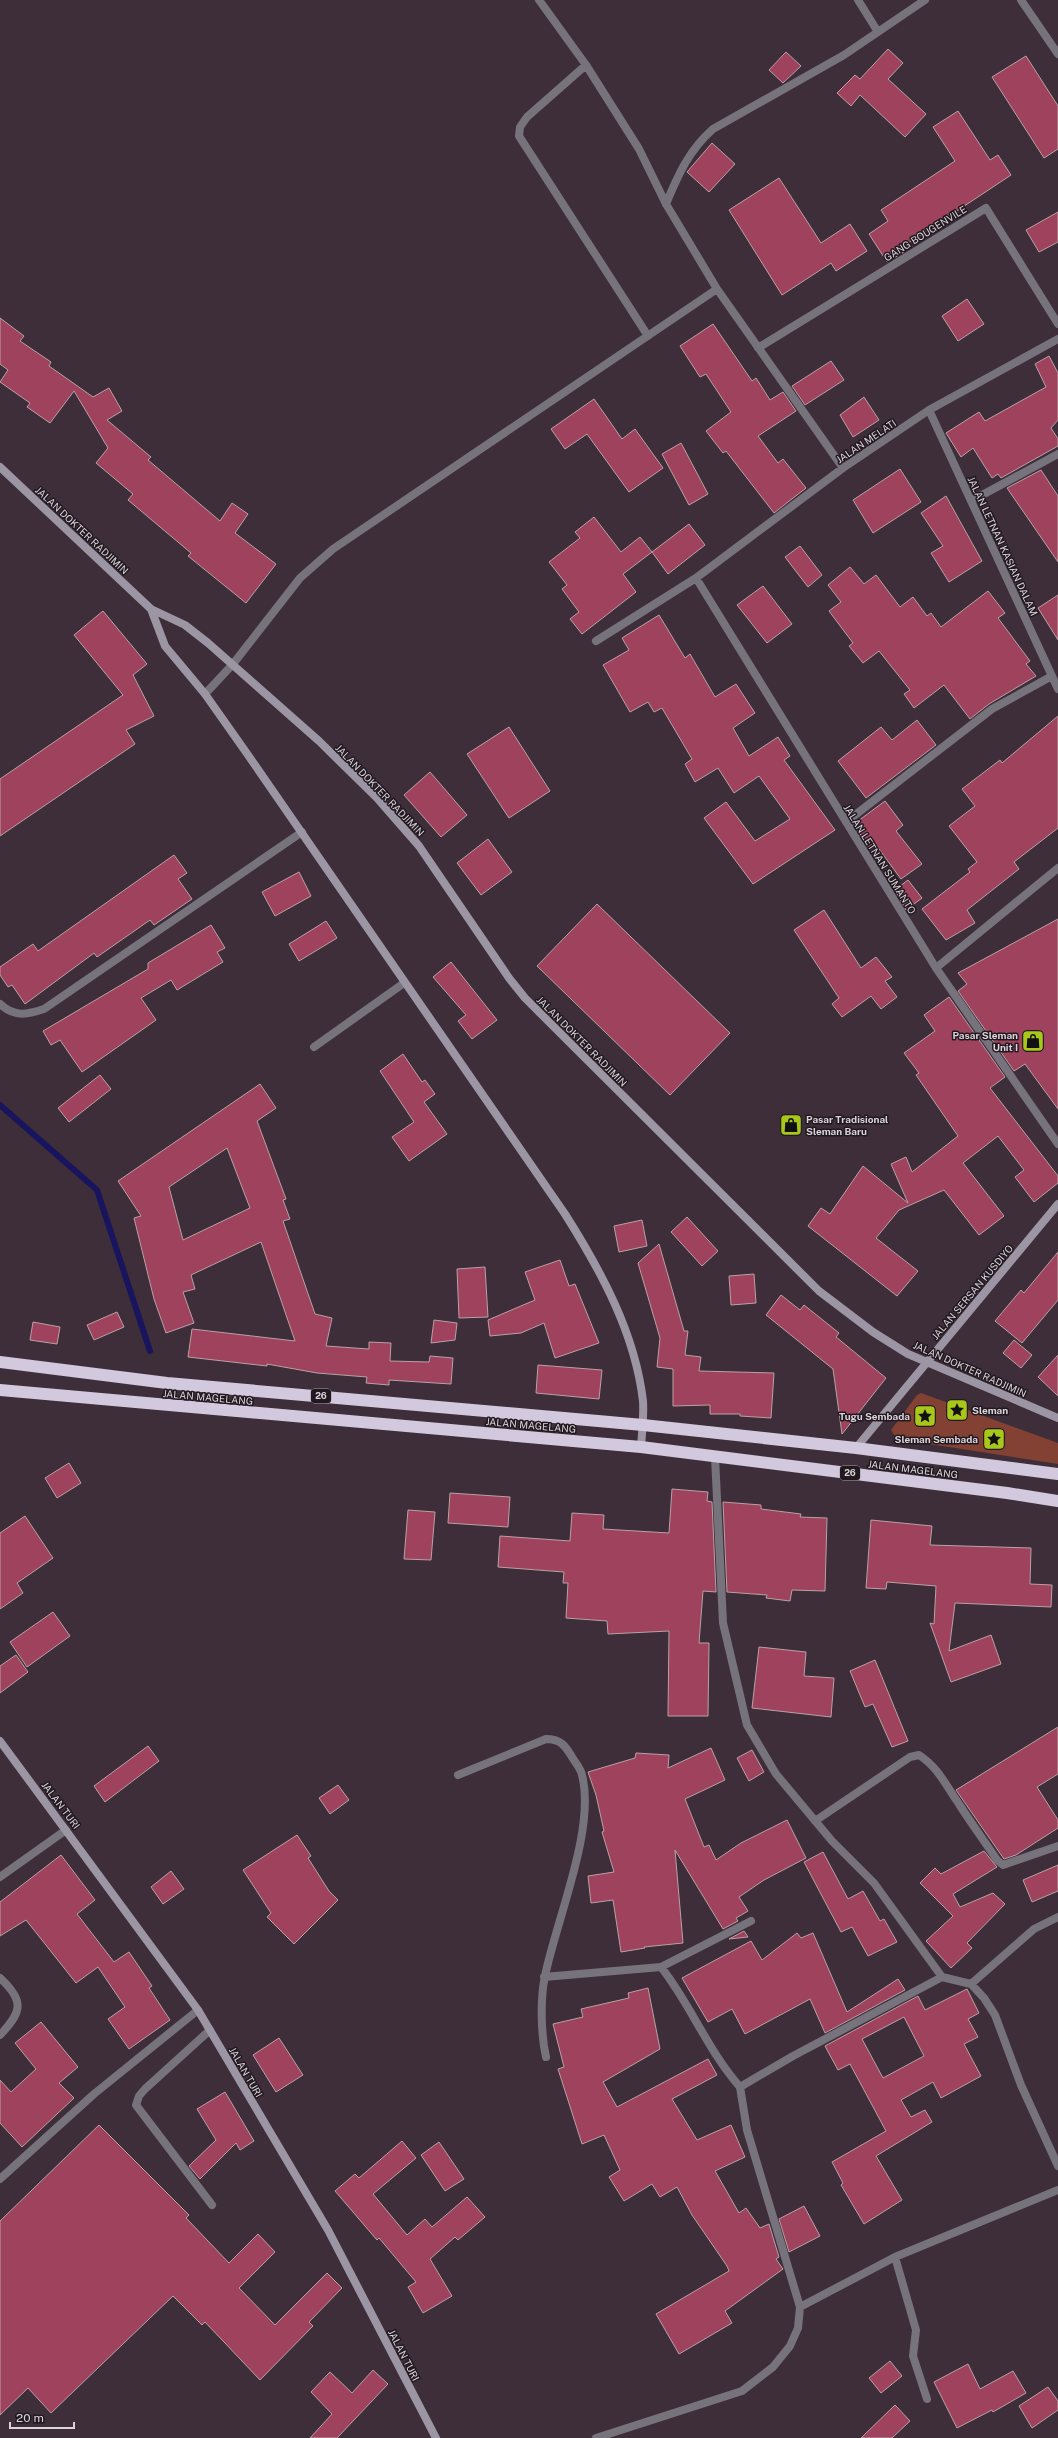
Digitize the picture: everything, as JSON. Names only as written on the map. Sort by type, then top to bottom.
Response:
[{"type":"highway","name":"JALAN MAGELANG","points":[[0,1362],[167,1382],[643,1425],[856,1448],[1058,1474]]},
{"type":"highway","name":"JALAN MAGELANG","points":[[0,1390],[641,1447],[1007,1493],[1058,1501]]},
{"type":"main road","name":"JALAN DOKTER RADJIMIN","points":[[0,467],[151,608],[185,625],[233,664],[319,741],[397,819],[428,858],[509,978],[541,1016],[819,1291],[873,1332],[925,1362],[1058,1418]]},
{"type":"main road","name":"JALAN DOKTER RADJIMIN","points":[[151,608],[165,646],[205,694],[302,832],[404,983],[565,1214],[599,1270],[626,1330],[635,1361],[643,1403],[641,1447]]},
{"type":"main road","name":"JALAN SERSAN KUSDIYO","points":[[856,1448],[925,1362],[1058,1204]]},
{"type":"main road","name":"JALAN TURI","points":[[0,1741],[198,2010],[328,2230],[436,2438]]},
{"type":"street","points":[[539,0],[586,65],[639,149],[666,204],[717,289],[843,468]]},
{"type":"street","points":[[858,0],[878,32]]},
{"type":"street","points":[[666,204],[688,157],[699,142],[713,129],[844,55],[925,0]]},
{"type":"street","points":[[1021,0],[1058,54]]},
{"type":"street","points":[[586,65],[527,117],[520,127],[519,136],[648,336]]},
{"type":"street","name":"GANG BOUGENVILE","points":[[758,348],[986,208],[1058,324]]},
{"type":"street","points":[[205,694],[233,664],[300,578],[334,549],[717,289]]},
{"type":"street","name":"JALAN MELATI","points":[[596,641],[696,578],[843,468],[929,410],[1058,339]]},
{"type":"street","name":"JALAN LETNAN KASIAN DALAM","points":[[929,410],[1058,689]]},
{"type":"street","points":[[971,501],[1058,454]]},
{"type":"street","name":"JALAN LETNAN SUMANTO","points":[[696,578],[936,968],[1058,1144]]},
{"type":"street","points":[[846,822],[992,709],[1052,676]]},
{"type":"street","points":[[0,1004],[8,1012],[26,1015],[44,1009],[302,832]]},
{"type":"street","points":[[936,968],[1058,868]]},
{"type":"street","points":[[314,1047],[404,983]]},
{"type":"street","points":[[715,1457],[723,1623],[747,1725],[776,1774],[832,1841],[874,1883],[942,1977],[971,1984],[984,1998],[995,2015],[1021,2085],[1058,2166]]},
{"type":"street","points":[[458,1775],[546,1739],[556,1739],[564,1745],[582,1774],[585,1810],[579,1843],[544,1977],[542,2040],[546,2058]]},
{"type":"street","points":[[815,1821],[910,1758],[919,1755],[931,1762],[941,1774],[962,1810],[997,1860],[1003,1865],[1058,1846]]},
{"type":"street","points":[[0,1877],[66,1830]]},
{"type":"street","points":[[971,1984],[1034,1929],[1058,1917]]},
{"type":"street","points":[[544,1977],[661,1967],[751,1921]]},
{"type":"street","points":[[596,2438],[742,2391],[774,2368],[790,2346],[798,2328],[800,2307],[747,2130],[740,2087],[726,2071],[679,1990],[661,1967]]},
{"type":"street","points":[[740,2087],[793,2056],[942,1977]]},
{"type":"street","points":[[0,1978],[13,1991],[17,1999],[18,2010],[15,2019],[0,2035]]},
{"type":"street","points":[[0,2179],[94,2094],[198,2010]]},
{"type":"street","points":[[210,2030],[145,2089],[139,2096],[136,2106],[212,2205]]},
{"type":"street","points":[[800,2307],[895,2257],[1058,2190]]},
{"type":"street","points":[[895,2257],[916,2330],[913,2356],[927,2398]]},
{"type":"shaded area","points":[[921,1393],[1058,1443],[1058,1464],[897,1439],[891,1430],[917,1395]]},
{"type":"building","points":[[888,49],[903,63],[888,79],[926,114],[905,137],[860,95],[851,106],[837,93],[855,75],[860,79]]},
{"type":"building","points":[[786,52],[801,66],[783,83],[769,70]]},
{"type":"building","points":[[1026,56],[1058,106],[1058,149],[1044,158],[992,77]]},
{"type":"building","points":[[958,111],[990,160],[998,155],[1011,175],[901,248],[904,252],[887,262],[869,234],[888,221],[881,210],[955,161],[933,127]]},
{"type":"building","points":[[712,143],[735,164],[709,192],[687,172]]},
{"type":"building","points":[[779,178],[821,243],[850,224],[867,251],[836,271],[831,263],[782,295],[729,210]]},
{"type":"building","points":[[1058,212],[1058,242],[1039,252],[1026,230]]},
{"type":"building","points":[[967,299],[984,324],[958,341],[942,316]]},
{"type":"building","points":[[0,318],[24,336],[20,341],[51,362],[49,366],[93,397],[109,388],[122,411],[107,420],[151,457],[148,460],[220,521],[232,503],[248,514],[235,533],[276,564],[246,603],[188,556],[191,553],[128,500],[133,494],[96,463],[108,448],[74,391],[50,423],[27,407],[30,403],[0,382],[8,370],[0,364]]},
{"type":"building","points":[[713,324],[752,381],[756,378],[770,400],[783,392],[796,411],[758,436],[778,463],[783,459],[806,488],[774,513],[726,451],[723,453],[706,431],[731,412],[706,374],[700,377],[680,346]]},
{"type":"building","points":[[1049,356],[1058,373],[1058,420],[1051,428],[1058,439],[1058,446],[1001,478],[998,474],[992,478],[973,448],[961,457],[946,433],[979,412],[985,421],[1046,387],[1035,364]]},
{"type":"building","points":[[831,361],[844,380],[805,405],[792,386]]},
{"type":"building","points":[[864,397],[879,420],[853,437],[840,415]]},
{"type":"building","points":[[594,399],[622,439],[635,429],[663,468],[629,492],[587,434],[565,449],[551,429]]},
{"type":"building","points":[[681,443],[708,494],[689,505],[662,454]]},
{"type":"building","points":[[900,469],[921,502],[873,533],[853,500]]},
{"type":"building","points":[[1041,470],[1058,496],[1058,562],[1007,488]]},
{"type":"building","points":[[946,496],[982,561],[949,582],[931,553],[943,546],[921,513]]},
{"type":"building","points":[[594,517],[621,552],[640,537],[652,552],[623,574],[636,592],[582,634],[570,619],[579,612],[562,589],[567,585],[549,562],[580,538],[575,532]]},
{"type":"building","points":[[689,524],[705,545],[668,574],[652,552]]},
{"type":"building","points":[[800,546],[822,575],[808,587],[785,557]]},
{"type":"building","points":[[850,567],[864,584],[876,575],[900,607],[913,597],[927,616],[931,613],[941,627],[988,591],[1005,613],[998,618],[1030,661],[1026,664],[1036,676],[989,704],[970,719],[944,685],[914,708],[904,694],[910,690],[879,651],[863,663],[849,646],[853,643],[829,611],[841,602],[828,585]]},
{"type":"building","points":[[763,586],[792,624],[767,643],[737,605]]},
{"type":"building","points":[[1058,595],[1058,640],[1038,608]]},
{"type":"building","points":[[103,611],[147,664],[133,675],[154,716],[126,730],[135,744],[0,836],[0,779],[123,695],[74,635]]},
{"type":"building","points":[[659,615],[685,658],[690,654],[715,697],[736,684],[755,713],[733,728],[749,756],[778,737],[790,756],[784,760],[835,830],[753,884],[704,818],[726,802],[755,841],[790,819],[759,776],[734,793],[718,768],[695,782],[685,764],[692,759],[662,708],[654,712],[648,702],[630,712],[603,665],[629,650],[622,638]]},
{"type":"building","points":[[1058,716],[1058,828],[1014,862],[1019,869],[967,910],[975,923],[946,940],[922,909],[970,872],[968,869],[977,862],[949,826],[975,806],[962,789],[1000,760],[1002,763]]},
{"type":"building","points":[[917,720],[936,745],[866,798],[838,761],[881,727],[892,740]]},
{"type":"building","points":[[509,727],[550,791],[509,818],[467,754]]},
{"type":"building","points":[[430,772],[467,815],[441,837],[404,795]]},
{"type":"building","points":[[885,801],[903,825],[896,831],[922,864],[901,879],[876,845],[870,850],[854,824]]},
{"type":"building","points":[[488,839],[512,872],[481,895],[457,863]]},
{"type":"building","points":[[174,855],[187,873],[178,879],[192,899],[154,925],[150,920],[97,957],[94,953],[25,1004],[12,985],[8,987],[0,975],[0,967],[33,944],[38,951]]},
{"type":"building","points":[[299,872],[311,896],[275,916],[262,892]]},
{"type":"building","points":[[908,880],[922,898],[906,910],[895,890]]},
{"type":"building","points":[[597,904],[730,1033],[670,1095],[537,966]]},
{"type":"building","points":[[824,910],[861,968],[876,957],[892,977],[885,981],[897,997],[881,1009],[871,996],[842,1017],[832,1004],[839,998],[794,930]]},
{"type":"building","name":"Pasar Sleman Unit I","points":[[1058,919],[1058,1109],[1025,1064],[1014,1071],[958,991],[967,984],[958,973]]},
{"type":"building","points":[[326,921],[337,938],[299,961],[289,944]]},
{"type":"building","points":[[211,925],[225,948],[217,952],[223,962],[177,990],[171,980],[141,998],[156,1020],[82,1072],[60,1040],[51,1045],[43,1031],[148,969],[148,963]]},
{"type":"building","points":[[451,962],[497,1020],[472,1039],[458,1021],[466,1015],[433,977]]},
{"type":"building","points":[[949,997],[1005,1077],[990,1088],[1058,1176],[1058,1183],[1034,1202],[1015,1177],[1024,1170],[998,1136],[963,1163],[1004,1216],[979,1235],[944,1190],[899,1210],[876,1238],[918,1271],[897,1296],[808,1226],[821,1208],[830,1214],[863,1166],[908,1203],[891,1164],[906,1157],[912,1172],[958,1136],[916,1075],[919,1073],[904,1053],[935,1031],[924,1015]]},
{"type":"building","points":[[403,1054],[422,1082],[425,1080],[435,1094],[424,1102],[447,1134],[409,1161],[392,1137],[414,1122],[380,1071]]},
{"type":"building","points":[[100,1075],[111,1089],[69,1122],[58,1108]]},
{"type":"building","points":[[260,1084],[276,1108],[257,1121],[286,1199],[283,1200],[290,1219],[283,1221],[315,1314],[332,1318],[326,1346],[369,1349],[369,1342],[391,1343],[390,1361],[429,1362],[430,1356],[453,1358],[451,1384],[389,1380],[389,1385],[366,1383],[367,1377],[317,1373],[267,1364],[267,1366],[188,1357],[192,1329],[295,1341],[261,1242],[191,1275],[195,1289],[183,1292],[194,1323],[166,1333],[154,1299],[134,1218],[141,1216],[118,1181]],"holes":[[[227,1148],[250,1208],[183,1240],[169,1187]]]},
{"type":"building","points":[[687,1217],[718,1251],[702,1266],[671,1232]]},
{"type":"building","points":[[642,1220],[647,1246],[619,1252],[614,1226]]},
{"type":"building","points":[[659,1244],[684,1331],[688,1331],[685,1355],[701,1357],[699,1371],[774,1373],[771,1418],[740,1416],[740,1414],[710,1414],[710,1405],[673,1406],[673,1369],[657,1367],[660,1338],[638,1263]]},
{"type":"building","points":[[1058,1252],[1058,1300],[1022,1343],[995,1321],[1021,1290],[1024,1293]]},
{"type":"building","points":[[560,1260],[569,1286],[575,1284],[599,1343],[555,1358],[544,1323],[521,1333],[490,1336],[488,1320],[535,1300],[525,1272]]},
{"type":"building","points":[[485,1267],[488,1317],[459,1318],[457,1269]]},
{"type":"building","points":[[754,1274],[756,1303],[731,1305],[729,1276]]},
{"type":"building","points":[[781,1295],[800,1310],[804,1305],[839,1333],[836,1337],[886,1378],[842,1434],[833,1369],[766,1315]]},
{"type":"building","points":[[117,1312],[124,1327],[94,1340],[87,1325]]},
{"type":"building","points":[[434,1320],[457,1323],[455,1340],[431,1343]]},
{"type":"building","points":[[33,1322],[60,1327],[57,1344],[30,1340]]},
{"type":"building","points":[[1014,1340],[1032,1355],[1021,1368],[1003,1353]]},
{"type":"building","points":[[1058,1355],[1058,1396],[1038,1377]]},
{"type":"building","points":[[538,1365],[602,1370],[599,1399],[536,1393]]},
{"type":"building","points":[[69,1463],[81,1483],[57,1498],[45,1478]]},
{"type":"building","points":[[672,1489],[708,1492],[707,1501],[712,1502],[716,1592],[703,1591],[699,1643],[709,1643],[708,1716],[668,1716],[669,1631],[608,1634],[607,1621],[566,1618],[568,1583],[563,1583],[564,1572],[498,1567],[500,1536],[570,1541],[572,1513],[604,1515],[603,1529],[669,1533]]},
{"type":"building","points":[[450,1493],[510,1497],[508,1527],[448,1523]]},
{"type":"building","points":[[723,1502],[761,1505],[761,1509],[801,1514],[800,1517],[827,1518],[825,1591],[792,1590],[790,1601],[766,1598],[767,1595],[727,1592]]},
{"type":"building","points":[[408,1510],[435,1512],[431,1560],[404,1559]]},
{"type":"building","points":[[25,1516],[53,1558],[17,1583],[23,1593],[0,1609],[0,1533]]},
{"type":"building","points":[[871,1520],[932,1526],[930,1545],[1031,1548],[1030,1584],[1052,1585],[1051,1607],[955,1603],[949,1651],[991,1635],[1001,1664],[951,1682],[930,1623],[934,1624],[936,1586],[887,1582],[886,1589],[866,1588]]},
{"type":"building","points":[[53,1612],[70,1636],[27,1667],[10,1642]]},
{"type":"building","points":[[759,1647],[806,1652],[804,1676],[834,1678],[831,1717],[752,1708]]},
{"type":"building","points":[[16,1655],[28,1672],[0,1693],[0,1666]]},
{"type":"building","points":[[875,1660],[908,1741],[892,1747],[873,1704],[865,1707],[850,1671]]},
{"type":"building","points":[[1058,1727],[1058,1774],[1037,1787],[1058,1820],[1058,1828],[1016,1855],[1004,1859],[956,1790]]},
{"type":"building","points":[[148,1746],[159,1761],[105,1802],[94,1786]]},
{"type":"building","points":[[711,1748],[725,1780],[685,1799],[704,1847],[709,1845],[716,1860],[741,1843],[787,1820],[806,1858],[764,1880],[739,1897],[748,1911],[736,1918],[738,1921],[723,1929],[675,1850],[683,1943],[644,1947],[645,1948],[621,1952],[613,1900],[591,1903],[588,1876],[614,1872],[602,1832],[604,1831],[596,1795],[588,1772],[635,1758],[636,1753],[669,1755],[668,1768]]},
{"type":"building","points":[[752,1750],[764,1772],[749,1781],[737,1758]]},
{"type":"building","points":[[338,1785],[349,1800],[330,1814],[319,1798]]},
{"type":"building","points":[[297,1835],[311,1856],[308,1858],[329,1891],[338,1900],[294,1944],[267,1917],[271,1913],[243,1870]]},
{"type":"building","points":[[984,1851],[997,1867],[953,1894],[960,1907],[993,1893],[1005,1904],[967,1943],[972,1948],[951,1968],[926,1941],[953,1916],[920,1883],[935,1868],[941,1874]]},
{"type":"building","points":[[823,1852],[848,1899],[863,1891],[880,1921],[884,1919],[897,1942],[868,1956],[852,1927],[841,1932],[804,1862]]},
{"type":"building","points":[[61,1855],[95,1900],[77,1914],[114,1962],[129,1952],[152,1986],[149,1988],[170,2020],[129,2049],[108,2019],[125,2007],[98,1967],[76,1983],[26,1920],[0,1936],[0,1902]]},
{"type":"building","points":[[1058,1865],[1058,1891],[1032,1902],[1023,1880]]},
{"type":"building","points":[[171,1871],[184,1889],[163,1904],[151,1887]]},
{"type":"building","points":[[744,1931],[748,1937],[729,1939]]},
{"type":"building","points":[[797,1933],[801,1938],[813,1933],[847,2012],[898,1979],[905,1990],[825,2033],[810,1999],[745,2034],[732,2009],[708,2022],[682,1978],[751,1941],[762,1960]]},
{"type":"building","points":[[648,1988],[660,2049],[603,2082],[617,2107],[708,2059],[717,2075],[672,2099],[697,2140],[731,2125],[745,2157],[715,2171],[739,2213],[746,2208],[760,2228],[769,2224],[779,2257],[776,2259],[783,2269],[725,2311],[732,2323],[679,2354],[656,2314],[729,2271],[692,2215],[677,2187],[660,2197],[652,2184],[624,2201],[609,2177],[620,2170],[604,2135],[582,2144],[558,2069],[564,2067],[553,2024],[583,2017],[581,2009],[629,1998],[628,1993]]},
{"type":"building","points":[[967,1989],[979,2013],[968,2019],[978,2037],[964,2044],[981,2076],[941,2098],[933,2082],[901,2100],[911,2117],[925,2110],[932,2122],[876,2156],[902,2200],[864,2224],[841,2185],[843,2183],[832,2162],[886,2131],[850,2064],[838,2070],[825,2046],[918,1996],[925,2010]],"holes":[[[904,2017],[924,2056],[883,2078],[862,2039]]]},
{"type":"building","points":[[41,2022],[78,2067],[59,2083],[74,2098],[22,2147],[0,2123],[0,2080],[11,2092],[36,2069],[15,2043]]},
{"type":"building","points":[[279,2038],[303,2075],[276,2092],[253,2055]]},
{"type":"building","points":[[225,2092],[254,2141],[240,2150],[236,2143],[200,2179],[189,2166],[216,2140],[197,2109]]},
{"type":"building","points":[[99,2125],[189,2215],[186,2218],[229,2263],[258,2234],[275,2252],[239,2288],[275,2325],[327,2273],[342,2288],[309,2322],[313,2326],[260,2380],[205,2322],[202,2325],[173,2296],[51,2413],[28,2388],[0,2415],[0,2221]]},
{"type":"building","points":[[402,2141],[416,2158],[373,2194],[407,2235],[425,2219],[432,2227],[467,2197],[485,2217],[458,2240],[455,2237],[430,2259],[452,2296],[423,2313],[408,2287],[416,2282],[379,2238],[377,2240],[335,2191],[355,2174],[359,2178]]},
{"type":"building","points":[[439,2142],[464,2179],[445,2191],[421,2155]]},
{"type":"building","points":[[804,2206],[820,2236],[789,2252],[779,2219]]},
{"type":"building","points":[[890,2361],[902,2376],[881,2393],[869,2378]]},
{"type":"building","points":[[968,2364],[980,2389],[1013,2371],[1026,2393],[993,2412],[992,2410],[957,2428],[934,2382]]},
{"type":"building","points":[[373,2370],[388,2384],[337,2438],[310,2438],[332,2414],[311,2392],[330,2372],[352,2393]]},
{"type":"building","points":[[1048,2387],[1058,2401],[1058,2410],[1032,2428],[1019,2406]]},
{"type":"building","points":[[895,2405],[910,2421],[892,2438],[861,2438]]},
{"type":"waterway","points":[[0,1105],[97,1190],[150,1351]]},
{"type":"place","name":"Pasar Sleman Unit I","points":[[1033,1041]]},
{"type":"place","name":"Pasar Tradisional Sleman Baru","points":[[791,1125]]},
{"type":"place","name":"Sleman","points":[[957,1410]]},
{"type":"place","name":"Tugu Sembada","points":[[925,1416]]},
{"type":"place","name":"Sleman Sembada","points":[[994,1439]]}]
